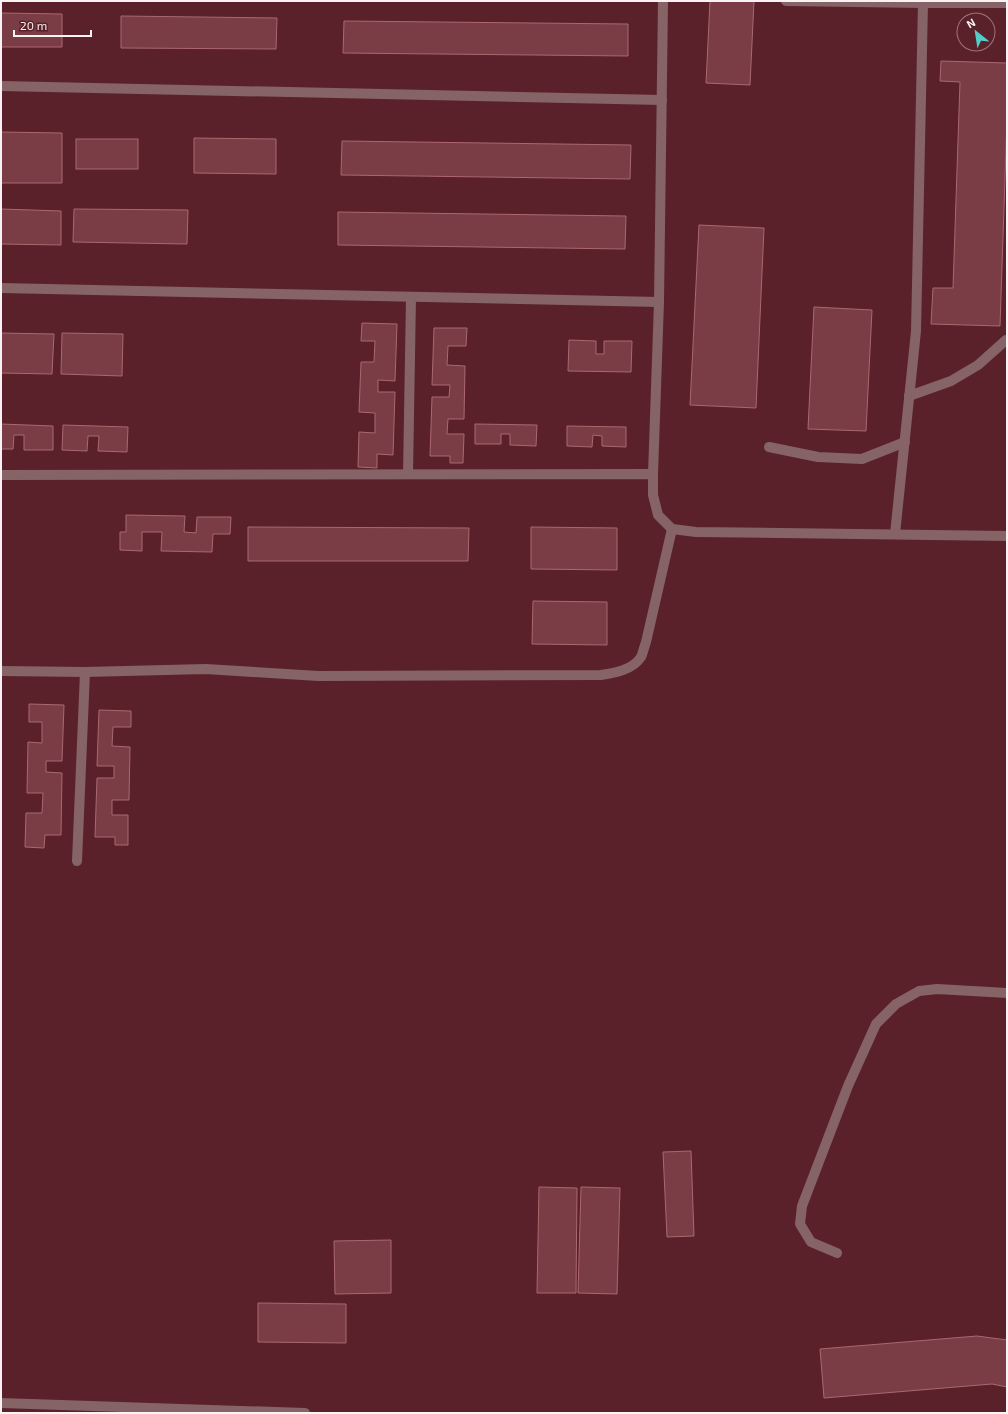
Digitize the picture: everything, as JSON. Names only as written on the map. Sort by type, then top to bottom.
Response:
[{"type":"lane","points":[[663,1],[659,302],[653,474],[653,494],[658,516],[672,529],[696,532],[1007,536]]},
{"type":"lane","points":[[786,1],[1007,3]]},
{"type":"lane","points":[[895,534],[916,331],[923,3]]},
{"type":"lane","points":[[1,86],[662,100]]},
{"type":"lane","points":[[1,288],[659,302]]},
{"type":"lane","points":[[408,474],[411,297]]},
{"type":"lane","points":[[910,396],[951,381],[978,365],[1006,340]]},
{"type":"lane","points":[[769,447],[818,457],[862,459],[905,442]]},
{"type":"lane","points":[[1,475],[653,474]]},
{"type":"lane","points":[[1,671],[85,672],[206,669],[318,676],[593,675],[616,673],[630,668],[641,658],[672,529]]},
{"type":"lane","points":[[77,861],[85,672]]},
{"type":"lane","points":[[837,1253],[811,1242],[800,1224],[802,1206],[848,1086],[876,1024],[896,1004],[920,991],[937,989],[1007,993]]},
{"type":"lane","points":[[1,1403],[305,1413]]},
{"type":"building","points":[[710,1],[754,1],[750,85],[706,83]]},
{"type":"building","points":[[1,13],[62,14],[62,47],[1,47]]},
{"type":"building","points":[[121,16],[277,18],[276,49],[121,48]]},
{"type":"building","points":[[344,21],[628,24],[628,56],[343,53]]},
{"type":"building","points":[[941,61],[1007,63],[1007,119],[1000,326],[931,324],[933,288],[953,288],[960,82],[940,81]]},
{"type":"building","points":[[1,132],[62,133],[62,183],[1,183]]},
{"type":"building","points":[[194,138],[276,139],[276,174],[194,173]]},
{"type":"building","points":[[76,139],[138,139],[138,169],[76,169]]},
{"type":"building","points":[[342,141],[631,145],[630,179],[341,175]]},
{"type":"building","points":[[1,209],[61,211],[61,245],[1,244]]},
{"type":"building","points":[[74,209],[188,210],[187,244],[73,242]]},
{"type":"building","points":[[338,212],[626,216],[625,249],[338,245]]},
{"type":"building","points":[[699,225],[764,228],[756,408],[690,405]]},
{"type":"building","points":[[814,307],[872,310],[866,431],[808,429]]},
{"type":"building","points":[[362,323],[397,324],[395,381],[378,380],[378,392],[395,392],[393,455],[377,454],[377,468],[358,467],[359,432],[375,433],[375,413],[359,412],[361,362],[374,362],[375,341],[361,341]]},
{"type":"building","points":[[434,328],[467,328],[466,346],[448,346],[447,365],[465,366],[464,419],[448,419],[447,434],[464,434],[463,463],[450,463],[450,456],[430,456],[432,397],[449,397],[450,385],[432,385]]},
{"type":"building","points":[[1,333],[54,334],[52,374],[1,373]]},
{"type":"building","points":[[62,333],[123,334],[122,376],[61,374]]},
{"type":"building","points":[[569,340],[596,341],[596,354],[604,354],[604,341],[632,341],[631,372],[568,371]]},
{"type":"building","points":[[1,424],[53,426],[53,450],[24,450],[24,435],[14,435],[13,449],[1,449]]},
{"type":"building","points":[[475,424],[537,425],[536,446],[510,445],[510,434],[501,434],[501,444],[475,444]]},
{"type":"building","points":[[63,425],[128,427],[127,452],[98,451],[99,436],[88,436],[87,451],[62,450]]},
{"type":"building","points":[[567,426],[626,427],[626,447],[602,446],[602,436],[593,435],[592,447],[567,446]]},
{"type":"building","points":[[126,515],[185,516],[184,532],[196,533],[197,517],[231,517],[230,534],[213,534],[212,552],[161,551],[162,532],[142,532],[142,551],[120,550],[120,532],[126,532]]},
{"type":"building","points":[[248,527],[469,528],[468,561],[248,561]]},
{"type":"building","points":[[531,527],[617,528],[617,570],[531,569]]},
{"type":"building","points":[[533,601],[607,602],[607,645],[532,644]]},
{"type":"building","points":[[29,704],[64,705],[62,761],[46,761],[46,772],[62,773],[61,835],[45,835],[44,848],[25,847],[26,813],[42,813],[43,793],[27,793],[28,742],[42,743],[42,722],[29,722]]},
{"type":"building","points":[[99,710],[131,711],[131,727],[113,727],[112,746],[130,747],[129,800],[112,800],[112,815],[128,815],[128,845],[115,845],[115,837],[95,837],[97,778],[114,778],[114,766],[97,766]]},
{"type":"building","points":[[691,1151],[694,1236],[667,1237],[663,1152]]},
{"type":"building","points":[[539,1187],[577,1188],[576,1293],[537,1293]]},
{"type":"building","points":[[581,1187],[620,1188],[617,1294],[578,1293]]},
{"type":"building","points":[[391,1240],[391,1293],[335,1294],[334,1241]]},
{"type":"building","points":[[258,1303],[346,1304],[346,1343],[258,1342]]},
{"type":"building","points":[[977,1336],[1007,1340],[1007,1387],[992,1384],[824,1398],[820,1349]]}]
